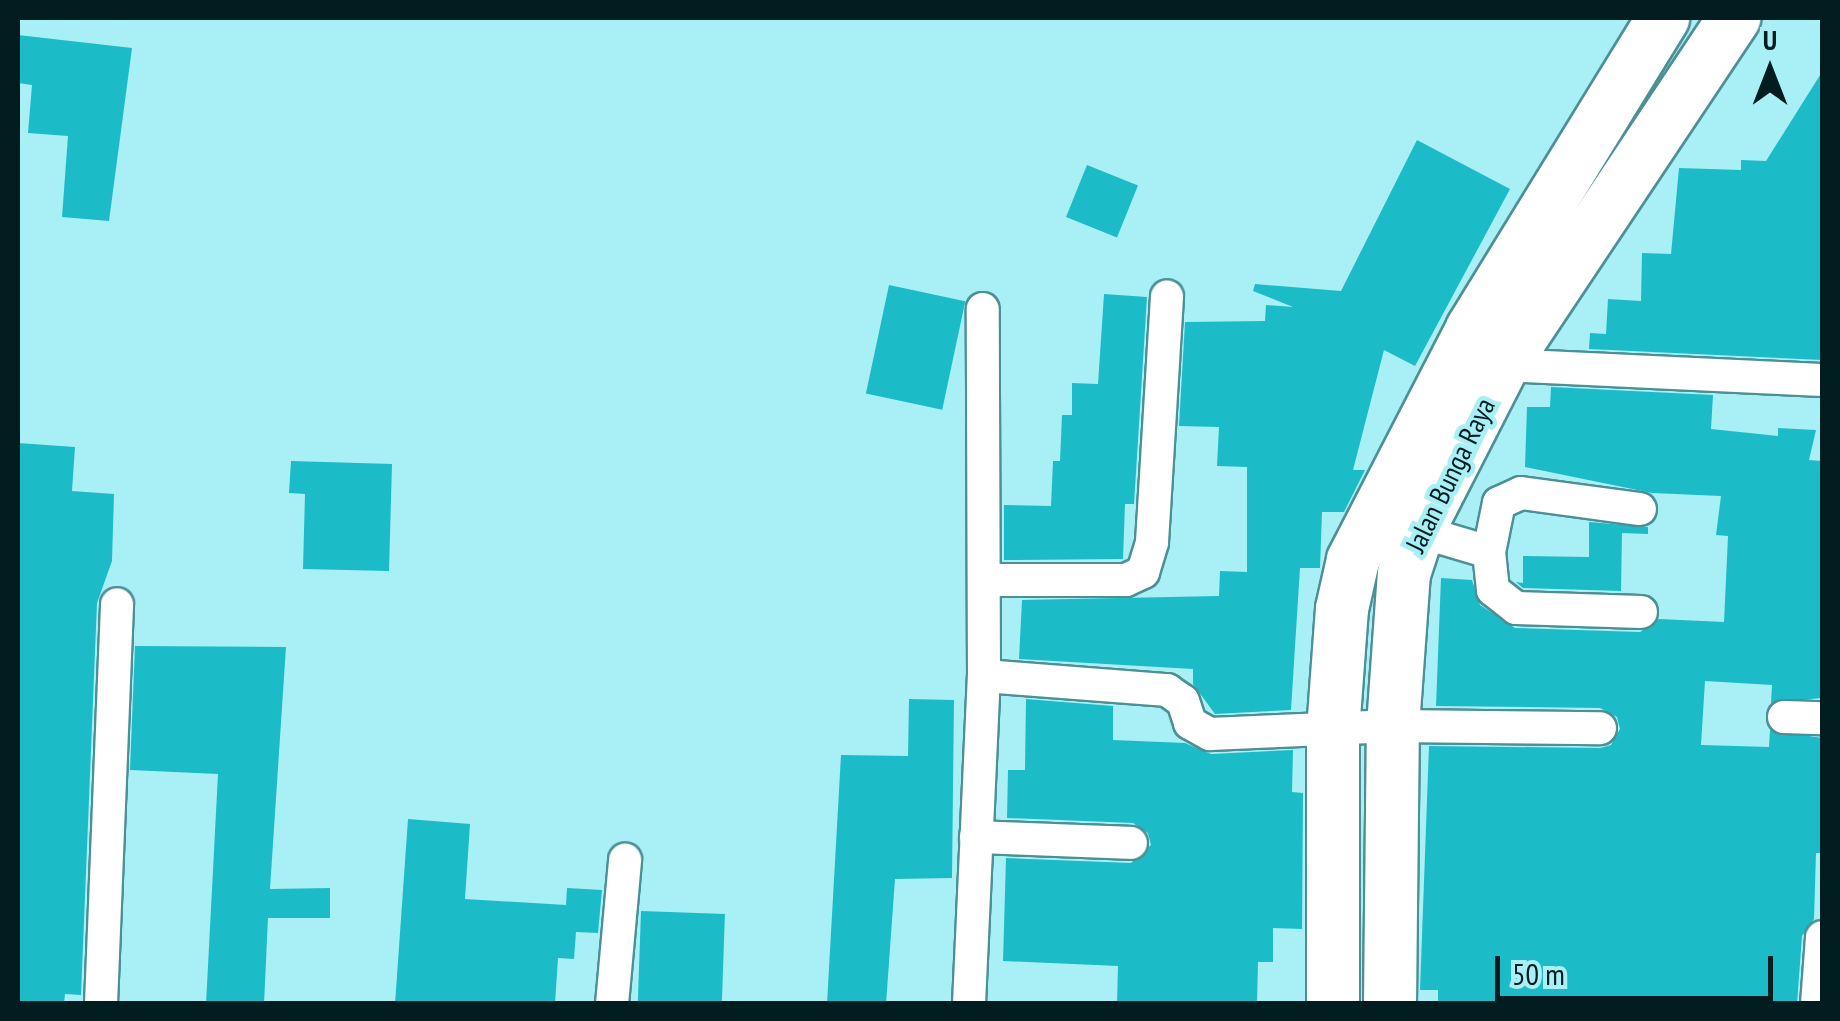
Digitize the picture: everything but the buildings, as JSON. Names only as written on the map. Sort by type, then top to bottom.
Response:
[{"type":"main road","name":"Jalan Bunga Raya","points":[[1333,1004],[1333,731],[1342,609],[1354,560],[1472,328],[1663,18]]},
{"type":"main road","name":"Jalan Bunga Raya","points":[[1390,1004],[1393,726],[1404,574],[1418,532],[1503,365],[1734,18]]},
{"type":"street","points":[[986,580],[1126,580],[1143,572],[1152,542],[1167,296]]},
{"type":"street","points":[[968,1004],[984,676],[983,309]]},
{"type":"street","points":[[1503,365],[1822,380]]},
{"type":"street","points":[[1640,510],[1509,496],[1499,503],[1489,552],[1493,590],[1516,608],[1641,612]]},
{"type":"street","points":[[1418,532],[1489,552]]},
{"type":"street","points":[[100,1004],[118,604]]},
{"type":"street","points":[[984,676],[1167,690],[1183,701],[1190,723],[1210,734],[1393,726],[1600,728]]},
{"type":"street","points":[[1784,717],[1822,718]]},
{"type":"street","points":[[976,837],[1131,842]]},
{"type":"street","points":[[612,1004],[624,860]]},
{"type":"street","points":[[1817,1004],[1822,937]]}]
